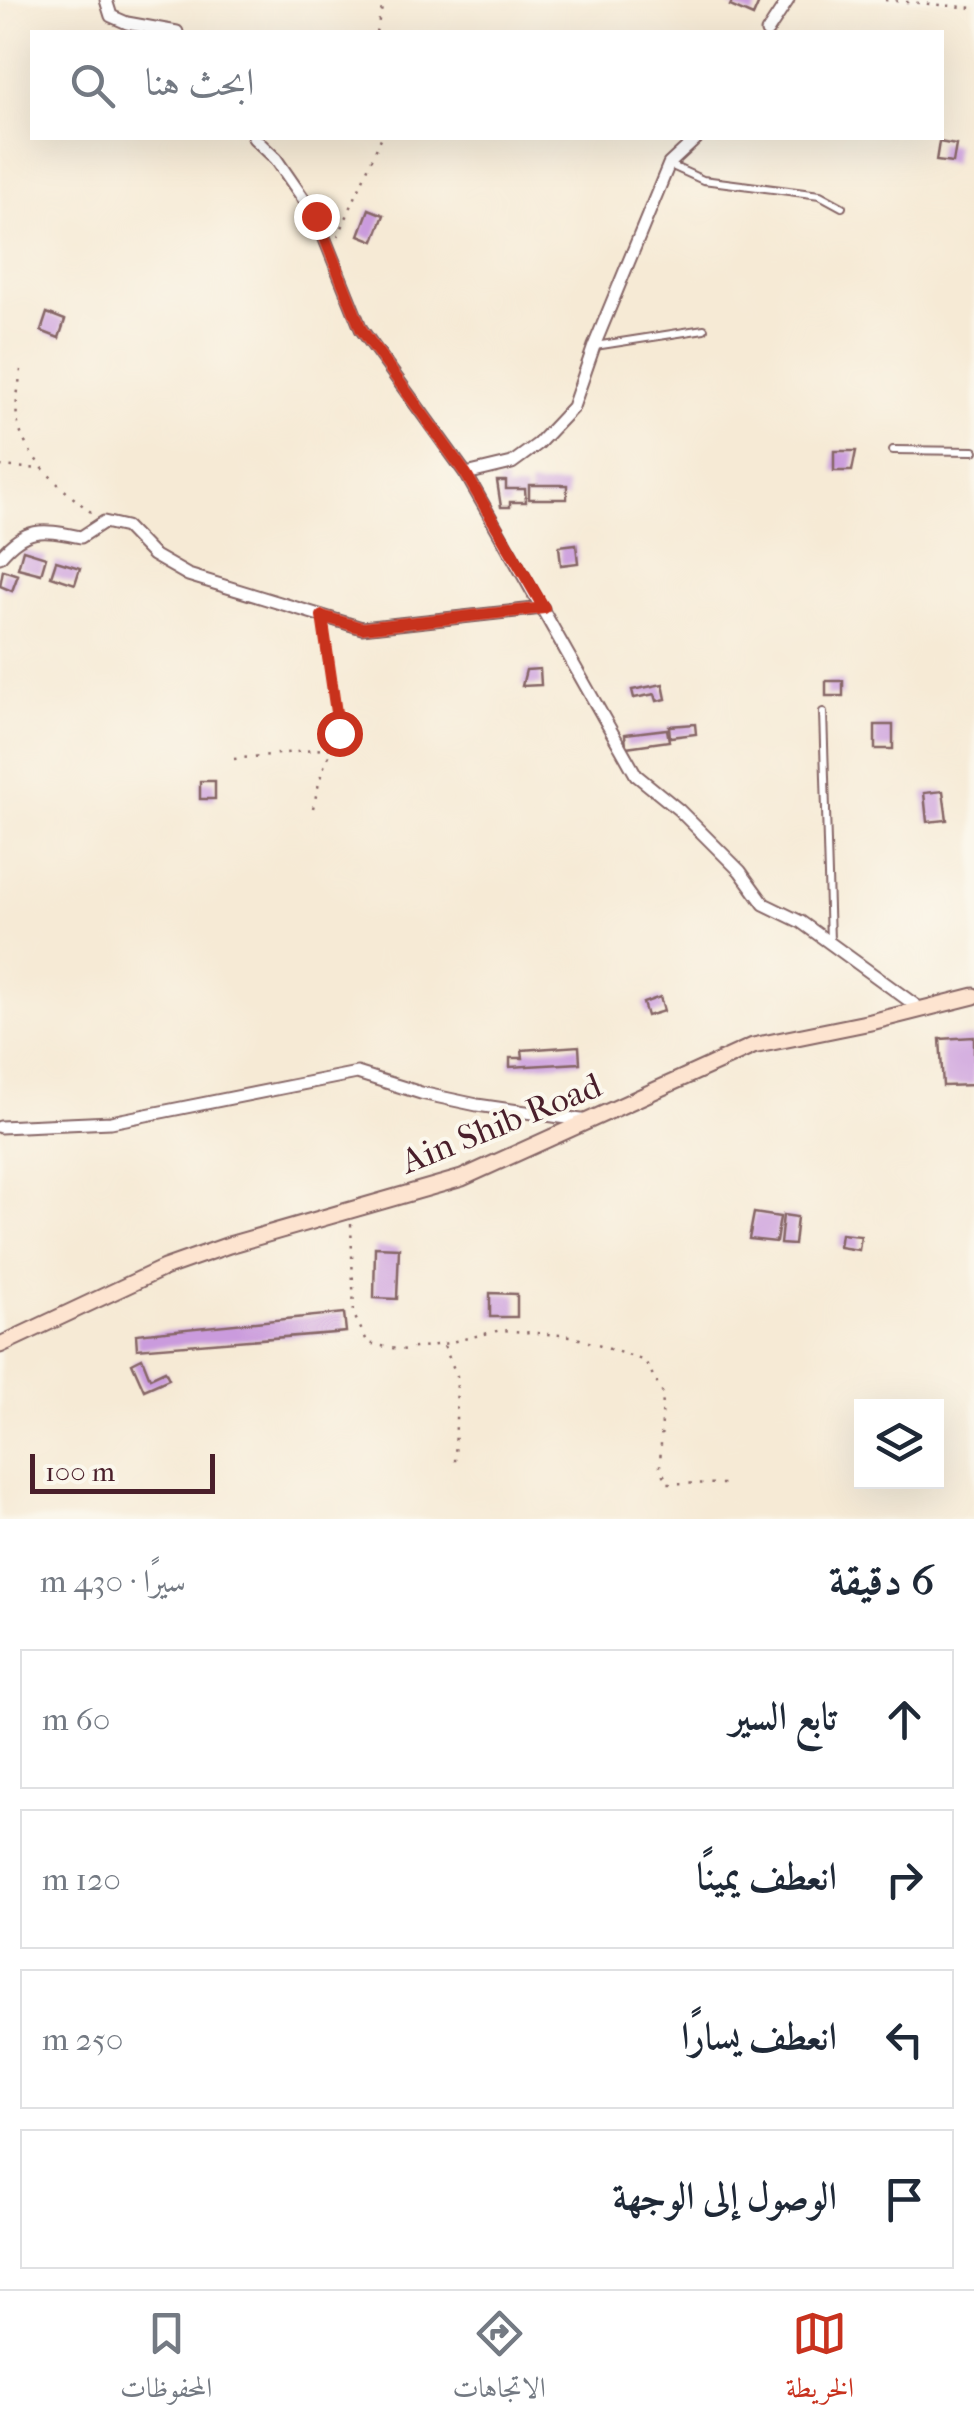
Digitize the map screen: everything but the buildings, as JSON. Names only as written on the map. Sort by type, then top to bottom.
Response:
[{"type":"main road","name":"Ain Shib Road","points":[[0,1345],[164,1268],[229,1245],[462,1178],[752,1046],[974,996]]},
{"type":"street","points":[[107,0],[111,16],[167,30]]},
{"type":"street","points":[[768,30],[788,0]]},
{"type":"street","points":[[256,140],[300,190],[332,253],[361,329],[466,474],[636,775],[740,871],[764,904],[800,922],[922,1010]]},
{"type":"street","points":[[466,474],[512,463],[556,428],[573,407],[669,164],[695,140]]},
{"type":"street","points":[[0,557],[12,544],[38,530],[81,537],[104,522],[126,527],[153,555],[188,575],[362,628],[544,608]]},
{"type":"street","points":[[0,1127],[111,1122],[357,1073],[477,1105],[588,1122]]},
{"type":"lane","points":[[669,164],[703,180],[820,195],[842,208]]},
{"type":"lane","points":[[594,346],[704,330]]},
{"type":"lane","points":[[892,450],[974,451]]},
{"type":"lane","points":[[822,712],[830,945]]},
{"type":"path","points":[[376,30],[384,0]]},
{"type":"path","points":[[885,0],[974,8]]},
{"type":"path","points":[[332,253],[380,140]]},
{"type":"path","points":[[21,370],[16,419],[52,483],[104,522]]},
{"type":"path","points":[[0,466],[44,469]]},
{"type":"path","points":[[313,808],[322,770],[339,733],[322,616]]},
{"type":"path","points":[[234,759],[333,748]]},
{"type":"path","points":[[351,1211],[354,1315],[368,1343],[400,1350],[501,1330],[519,1331],[571,1336],[645,1361],[664,1394],[660,1467],[668,1483],[726,1484]]},
{"type":"path","points":[[444,1344],[456,1376],[454,1464]]},
{"type":"route","points":[[316,216],[361,329],[466,474],[544,608],[362,628],[322,616],[339,733]]}]
